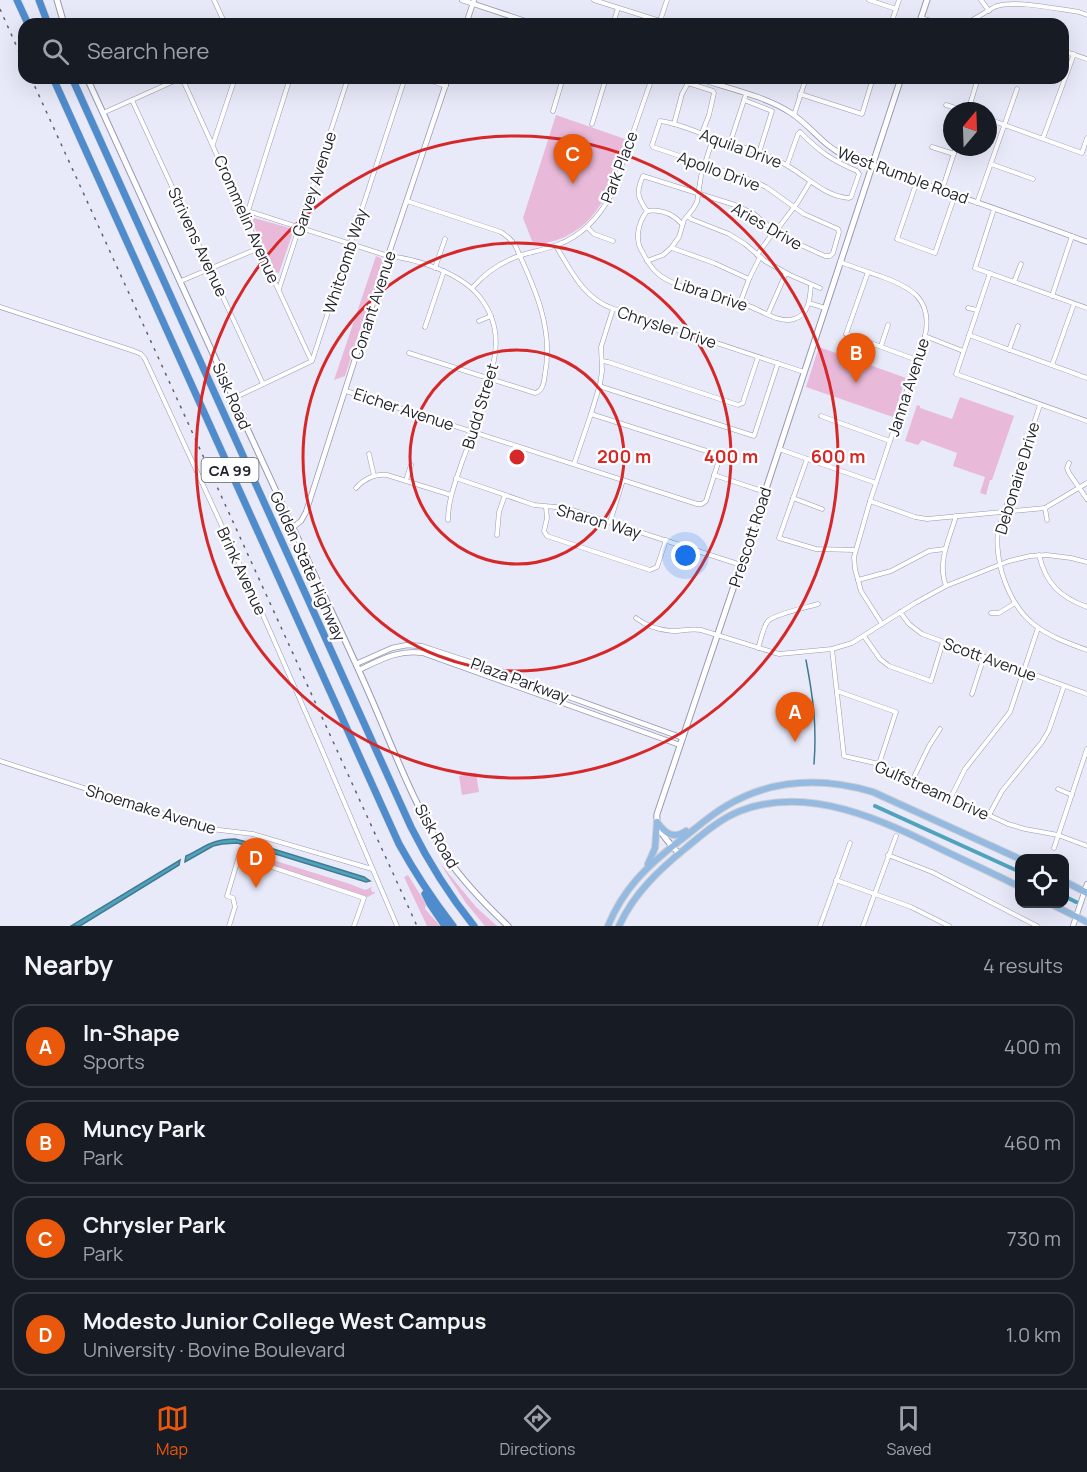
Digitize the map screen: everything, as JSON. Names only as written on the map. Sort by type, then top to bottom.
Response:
[{"type":"highway","points":[[19,0],[26,18]]},
{"type":"highway","points":[[40,0],[46,18]]},
{"type":"highway","name":"Golden State Highway","points":[[56,84],[399,844],[434,901],[453,926]]},
{"type":"highway","name":"Golden State Highway","points":[[75,84],[411,827],[444,886],[474,926]]},
{"type":"highway","points":[[411,827],[464,907],[480,926]]},
{"type":"highway","points":[[417,875],[430,904],[444,926]]},
{"type":"main road","points":[[57,0],[62,18]]},
{"type":"main road","points":[[921,18],[927,0]]},
{"type":"main road","name":"Sisk Road","points":[[90,84],[422,813],[449,860],[469,886],[508,926]]},
{"type":"main road","name":"Prescott Road","points":[[657,822],[680,745],[899,84]]},
{"type":"main road","points":[[657,822],[668,833],[678,836],[704,817],[752,794],[783,785],[810,782],[837,783],[884,797],[1015,857]]},
{"type":"main road","points":[[619,926],[640,892],[679,854],[713,826],[740,811],[767,804],[802,802],[848,810],[870,817],[912,834],[1015,885]]},
{"type":"main road","points":[[642,872],[672,846],[722,809]]},
{"type":"main road","points":[[657,822],[661,832],[679,854]]},
{"type":"main road","points":[[608,926],[627,891],[654,852],[657,822]]},
{"type":"main road","points":[[1069,883],[1086,889]]},
{"type":"main road","points":[[1060,908],[1087,922]]},
{"type":"street","points":[[214,0],[222,18]]},
{"type":"street","points":[[462,0],[517,18]]},
{"type":"street","points":[[594,0],[650,18]]},
{"type":"street","points":[[661,18],[667,0]]},
{"type":"street","points":[[869,0],[896,9]]},
{"type":"street","points":[[893,18],[899,0]]},
{"type":"street","points":[[981,0],[989,10]]},
{"type":"street","points":[[468,18],[473,2]]},
{"type":"street","points":[[976,18],[1004,4],[1020,3],[1087,15]]},
{"type":"street","points":[[616,18],[618,8]]},
{"type":"street","points":[[1069,53],[1087,59]]},
{"type":"street","points":[[1069,68],[1074,54]]},
{"type":"street","points":[[103,113],[168,84]]},
{"type":"street","name":"Crommelin Avenue","points":[[185,84],[312,361]]},
{"type":"street","points":[[213,145],[233,84]]},
{"type":"street","points":[[248,211],[288,84]]},
{"type":"street","name":"Garvey Avenue","points":[[279,290],[346,84]]},
{"type":"street","name":"Whitcomb Way","points":[[312,361],[403,84]]},
{"type":"street","points":[[440,84],[446,86]]},
{"type":"street","points":[[553,111],[561,84]]},
{"type":"street","points":[[592,124],[604,84]]},
{"type":"street","name":"Park Place","points":[[472,288],[490,270],[520,255],[556,246],[587,227],[612,193],[650,84]]},
{"type":"street","points":[[674,124],[687,84]]},
{"type":"street","points":[[693,84],[714,92],[702,134]]},
{"type":"street","name":"West Rumble Road","points":[[711,84],[745,98],[772,103],[794,115],[832,150],[847,157],[1087,242]]},
{"type":"street","points":[[794,115],[804,84]]},
{"type":"street","points":[[800,94],[862,114],[872,84]]},
{"type":"street","points":[[969,102],[976,84]]},
{"type":"street","points":[[1043,138],[1063,84]]},
{"type":"street","name":"Conant Avenue","points":[[292,528],[301,521],[306,512],[388,256],[446,86]]},
{"type":"street","points":[[977,203],[1017,89]]},
{"type":"street","points":[[730,143],[745,98],[772,111],[759,153]]},
{"type":"street","name":"Strivens Avenue","points":[[132,100],[264,384]]},
{"type":"street","name":"Aquila Drive","points":[[660,121],[730,143],[788,165],[810,182],[842,198],[849,198],[852,195],[858,172],[827,157],[801,132],[798,134],[788,165]]},
{"type":"street","name":"Apollo Drive","points":[[660,121],[653,147],[751,180],[766,187],[812,218],[839,230]]},
{"type":"street","points":[[997,122],[1082,153],[1087,138]]},
{"type":"street","points":[[682,224],[671,215],[661,211],[647,211],[639,226],[638,238],[647,261],[663,255],[671,248],[679,237],[684,220],[698,202],[701,176],[713,138]]},
{"type":"street","points":[[932,147],[943,150]]},
{"type":"street","points":[[942,190],[953,156]]},
{"type":"street","points":[[991,164],[1033,179]]},
{"type":"street","name":"Aries Drive","points":[[647,211],[638,194],[643,176],[747,210],[799,245],[828,257],[832,253],[839,230]]},
{"type":"street","points":[[740,303],[759,256],[810,182]]},
{"type":"street","points":[[917,182],[897,239],[935,253],[955,195]]},
{"type":"street","points":[[407,201],[501,232],[513,241],[540,304],[546,327],[548,358],[545,378],[539,392],[532,392],[409,353]]},
{"type":"street","name":"Budd Street","points":[[242,209],[388,256],[444,271],[472,288],[482,301],[491,316],[495,333],[494,363],[451,495],[448,520]]},
{"type":"street","points":[[994,209],[975,268],[1087,308]]},
{"type":"street","points":[[688,216],[736,238],[786,273],[820,288]]},
{"type":"street","points":[[587,227],[594,234],[613,242]]},
{"type":"street","points":[[1052,296],[1072,236]]},
{"type":"street","points":[[435,268],[445,239]]},
{"type":"street","name":"Chrysler Drive","points":[[556,246],[577,280],[600,304],[804,372]]},
{"type":"street","points":[[181,281],[259,248]]},
{"type":"street","points":[[671,248],[714,263],[749,279]]},
{"type":"street","name":"Libra Drive","points":[[647,261],[656,273],[677,284],[740,303],[780,319],[790,320],[800,316],[806,310],[812,285]]},
{"type":"street","name":"Janna Avenue","points":[[840,262],[902,284],[920,300],[927,323],[925,336],[855,550],[854,563],[861,591],[882,624]]},
{"type":"street","points":[[1014,282],[1021,264]]},
{"type":"street","points":[[425,327],[444,271]]},
{"type":"street","points":[[868,272],[846,334],[917,360]]},
{"type":"street","points":[[768,314],[786,273]]},
{"type":"street","points":[[990,273],[956,374],[1087,421]]},
{"type":"street","points":[[809,303],[825,308]]},
{"type":"street","points":[[1052,365],[1074,303]]},
{"type":"street","name":"Brink Avenue","points":[[0,307],[134,351],[145,359],[262,613],[398,926]]},
{"type":"street","points":[[968,308],[977,310]]},
{"type":"street","points":[[574,464],[599,386],[602,371],[601,346],[614,309]]},
{"type":"street","points":[[479,321],[491,316]]},
{"type":"street","points":[[881,346],[888,325]]},
{"type":"street","points":[[1009,350],[1018,326]]},
{"type":"street","points":[[925,336],[963,351]]},
{"type":"street","points":[[969,336],[1087,378]]},
{"type":"street","points":[[602,361],[740,405],[758,357]]},
{"type":"street","points":[[233,398],[312,361]]},
{"type":"street","points":[[599,386],[754,436],[778,363]]},
{"type":"street","name":"Eicher Avenue","points":[[346,391],[697,504],[702,504],[707,498],[714,476]]},
{"type":"street","name":"Debonaire Drive","points":[[1040,405],[997,539],[999,565],[1014,603],[1025,616],[1038,628],[1059,640],[1087,650]]},
{"type":"street","points":[[591,414],[713,452],[718,456],[714,476],[765,492]]},
{"type":"street","points":[[821,416],[890,441]]},
{"type":"street","points":[[779,449],[876,483]]},
{"type":"street","points":[[369,454],[374,476]]},
{"type":"street","points":[[807,459],[779,538],[816,549],[855,550]]},
{"type":"street","points":[[1069,462],[1067,468],[1087,499]]},
{"type":"street","points":[[406,480],[411,465]]},
{"type":"street","points":[[356,488],[364,480],[387,475],[451,495]]},
{"type":"street","name":"Sharon Way","points":[[456,478],[534,505],[566,508],[741,565]]},
{"type":"street","points":[[610,522],[623,480]]},
{"type":"street","points":[[870,501],[921,519],[1045,508],[1087,483]]},
{"type":"street","points":[[497,535],[499,512],[505,495]]},
{"type":"street","points":[[793,498],[822,508]]},
{"type":"street","points":[[546,507],[545,533],[548,537],[650,570],[658,564],[666,540]]},
{"type":"street","points":[[1045,508],[1047,520]]},
{"type":"street","points":[[946,586],[942,567],[945,549],[956,516]]},
{"type":"street","points":[[858,580],[891,571],[929,551],[945,549]]},
{"type":"street","points":[[1039,555],[1045,573],[1057,591],[1068,599],[1087,607]]},
{"type":"street","points":[[636,618],[645,624],[668,630],[695,629],[718,634],[772,653],[786,654],[832,649],[847,645],[864,636],[946,586],[1019,558],[1054,555],[1087,562]]},
{"type":"street","points":[[992,613],[999,613],[1014,603]]},
{"type":"street","points":[[758,648],[766,625],[771,619],[818,604]]},
{"type":"street","name":"Scott Avenue","points":[[900,612],[917,631],[1087,694]]},
{"type":"street","points":[[951,797],[965,769],[1010,712],[1038,628]]},
{"type":"street","points":[[864,636],[880,659],[889,666],[931,681],[943,642]]},
{"type":"street","name":"Plaza Parkway","points":[[357,667],[392,648],[407,645],[420,646],[683,738]]},
{"type":"street","name":"Gulfstream Drive","points":[[832,649],[844,756],[879,764],[1016,827],[1058,835],[1087,846]]},
{"type":"street","name":"Plaza Parkway","points":[[357,667],[394,654],[423,653],[680,745]]},
{"type":"street","points":[[972,694],[984,657]]},
{"type":"street","points":[[989,815],[1002,791],[1049,730],[1064,686]]},
{"type":"street","points":[[837,691],[896,712],[879,764]]},
{"type":"street","points":[[913,779],[940,729]]},
{"type":"street","points":[[1054,848],[1087,749]]},
{"type":"street","name":"Shoemake Avenue","points":[[0,761],[210,829],[253,834],[373,870]]},
{"type":"street","points":[[1058,789],[1072,795]]},
{"type":"street","points":[[863,926],[896,836]]},
{"type":"street","points":[[820,926],[850,843]]},
{"type":"street","points":[[888,855],[932,872],[1031,925],[1037,926]]},
{"type":"street","points":[[229,926],[235,903],[232,897],[227,896],[239,856],[364,898],[354,926]]},
{"type":"street","points":[[836,880],[921,911],[949,926]]},
{"type":"street","points":[[1073,926],[1086,889]]},
{"type":"shaded area","points":[[556,115],[625,139],[616,170],[596,212],[573,233],[534,246],[523,218]]},
{"type":"shaded area","points":[[254,218],[290,228],[293,232],[279,273],[275,272],[252,222]]},
{"type":"shaded area","points":[[376,256],[381,258],[382,262],[345,376],[334,380]]},
{"type":"shaded area","points":[[819,347],[906,378],[893,417],[806,387]]},
{"type":"shaded area","points":[[960,397],[1014,416],[986,495],[980,493],[985,477],[953,466],[957,453],[922,440],[918,445],[905,441],[917,405],[952,419]]},
{"type":"shaded area","points":[[476,773],[479,792],[462,795],[459,776]]},
{"type":"shaded area","points":[[237,849],[365,890],[372,887],[372,892],[375,893],[368,897],[267,863],[267,860]]},
{"type":"shaded area","points":[[439,862],[476,907],[497,926],[485,926],[466,903]]},
{"type":"shaded area","points":[[408,875],[426,904],[425,909],[440,926],[427,926],[404,877]]},
{"type":"water","points":[[235,839],[364,877],[370,881],[366,882],[237,843],[213,846],[185,862],[186,856],[209,844],[220,840]]},
{"type":"water","points":[[180,860],[179,865],[80,926],[71,926]]},
{"type":"waterway","points":[[806,660],[814,711],[814,764]]},
{"type":"waterway","points":[[875,806],[1015,870]]},
{"type":"waterway","points":[[1069,898],[1076,902]]},
{"type":"railway","points":[[0,9],[18,50]]},
{"type":"railway","points":[[34,84],[417,926]]},
{"type":"place","name":"Chrysler Park","points":[[573,184]]},
{"type":"place","name":"Muncy Park","points":[[856,383]]},
{"type":"place","name":"In-Shape","points":[[795,742]]},
{"type":"place","name":"Modesto Junior College West Campus","points":[[256,888]]}]
